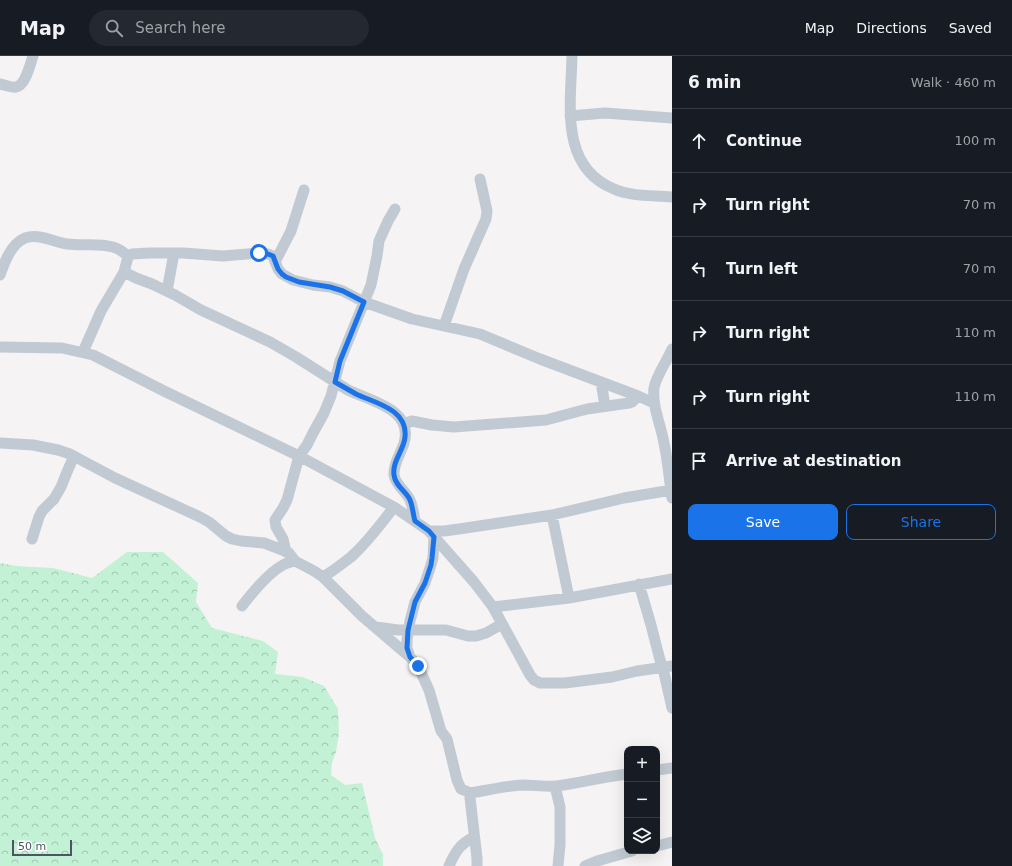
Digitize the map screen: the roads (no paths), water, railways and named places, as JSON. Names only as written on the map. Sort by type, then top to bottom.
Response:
[{"type":"street","points":[[0,84],[19,87],[23,83],[28,72],[33,56]]},
{"type":"street","points":[[572,56],[570,116],[573,142],[579,158],[592,176],[614,190],[636,194],[672,197]]},
{"type":"street","points":[[570,116],[605,113],[672,118]]},
{"type":"street","points":[[444,326],[464,269],[486,219],[487,211],[480,180]]},
{"type":"street","points":[[275,262],[290,231],[304,190]]},
{"type":"street","points":[[286,552],[283,539],[276,527],[275,520],[287,500],[299,456],[324,413],[331,396],[340,361],[371,285],[379,241],[395,209]]},
{"type":"street","points":[[0,275],[11,250],[16,244],[25,238],[32,236],[67,244],[108,246],[123,251],[128,257]]},
{"type":"street","points":[[167,291],[174,253]]},
{"type":"street","points":[[83,352],[101,311],[124,272],[128,257],[132,254],[174,253],[223,256],[259,253],[273,256],[278,269],[282,274],[299,282],[330,287],[343,291],[364,302],[426,323],[486,336],[540,359],[654,403]]},
{"type":"street","points":[[124,272],[167,291],[201,310],[270,342],[335,382],[357,394],[380,403],[396,413],[404,424],[405,436],[395,466],[395,479],[410,499],[415,521]]},
{"type":"street","points":[[0,347],[62,348],[92,355],[299,456],[394,507],[431,534],[474,582],[493,607],[530,675],[534,680],[540,683],[612,677],[637,671],[667,667]]},
{"type":"street","points":[[431,534],[552,515],[624,498],[672,492],[664,444],[654,403],[654,387],[672,351]]},
{"type":"street","points":[[601,382],[605,406]]},
{"type":"street","points":[[404,424],[412,421],[454,427],[546,420],[586,409],[629,403],[638,396]]},
{"type":"street","points":[[0,443],[33,445],[70,454],[114,478],[200,517],[232,540],[264,542],[289,553],[295,561],[314,570],[323,577],[349,604],[410,657],[418,666],[429,690],[441,731],[447,739],[457,780],[461,789],[471,793],[510,786],[555,786],[606,776],[624,774]]},
{"type":"street","points":[[32,539],[42,511],[54,499],[61,487],[74,456]]},
{"type":"street","points":[[323,577],[352,556],[394,507]]},
{"type":"street","points":[[552,515],[569,598]]},
{"type":"street","points":[[410,657],[407,648],[408,630],[415,602],[425,583],[431,565],[431,534]]},
{"type":"street","points":[[242,606],[252,593],[278,568],[284,564],[295,561]]},
{"type":"street","points":[[493,607],[569,598],[672,579]]},
{"type":"street","points":[[639,584],[660,660],[667,667],[672,708]]},
{"type":"street","points":[[375,626],[398,630],[446,630],[464,635],[476,636],[486,633],[502,624]]},
{"type":"street","points":[[660,770],[672,768]]},
{"type":"street","points":[[555,786],[560,807],[560,844],[558,866]]},
{"type":"street","points":[[471,793],[470,798],[477,866]]},
{"type":"street","points":[[449,866],[460,846],[464,842],[474,837]]},
{"type":"street","points":[[660,845],[672,842]]},
{"type":"street","points":[[585,866],[624,853]]}]
